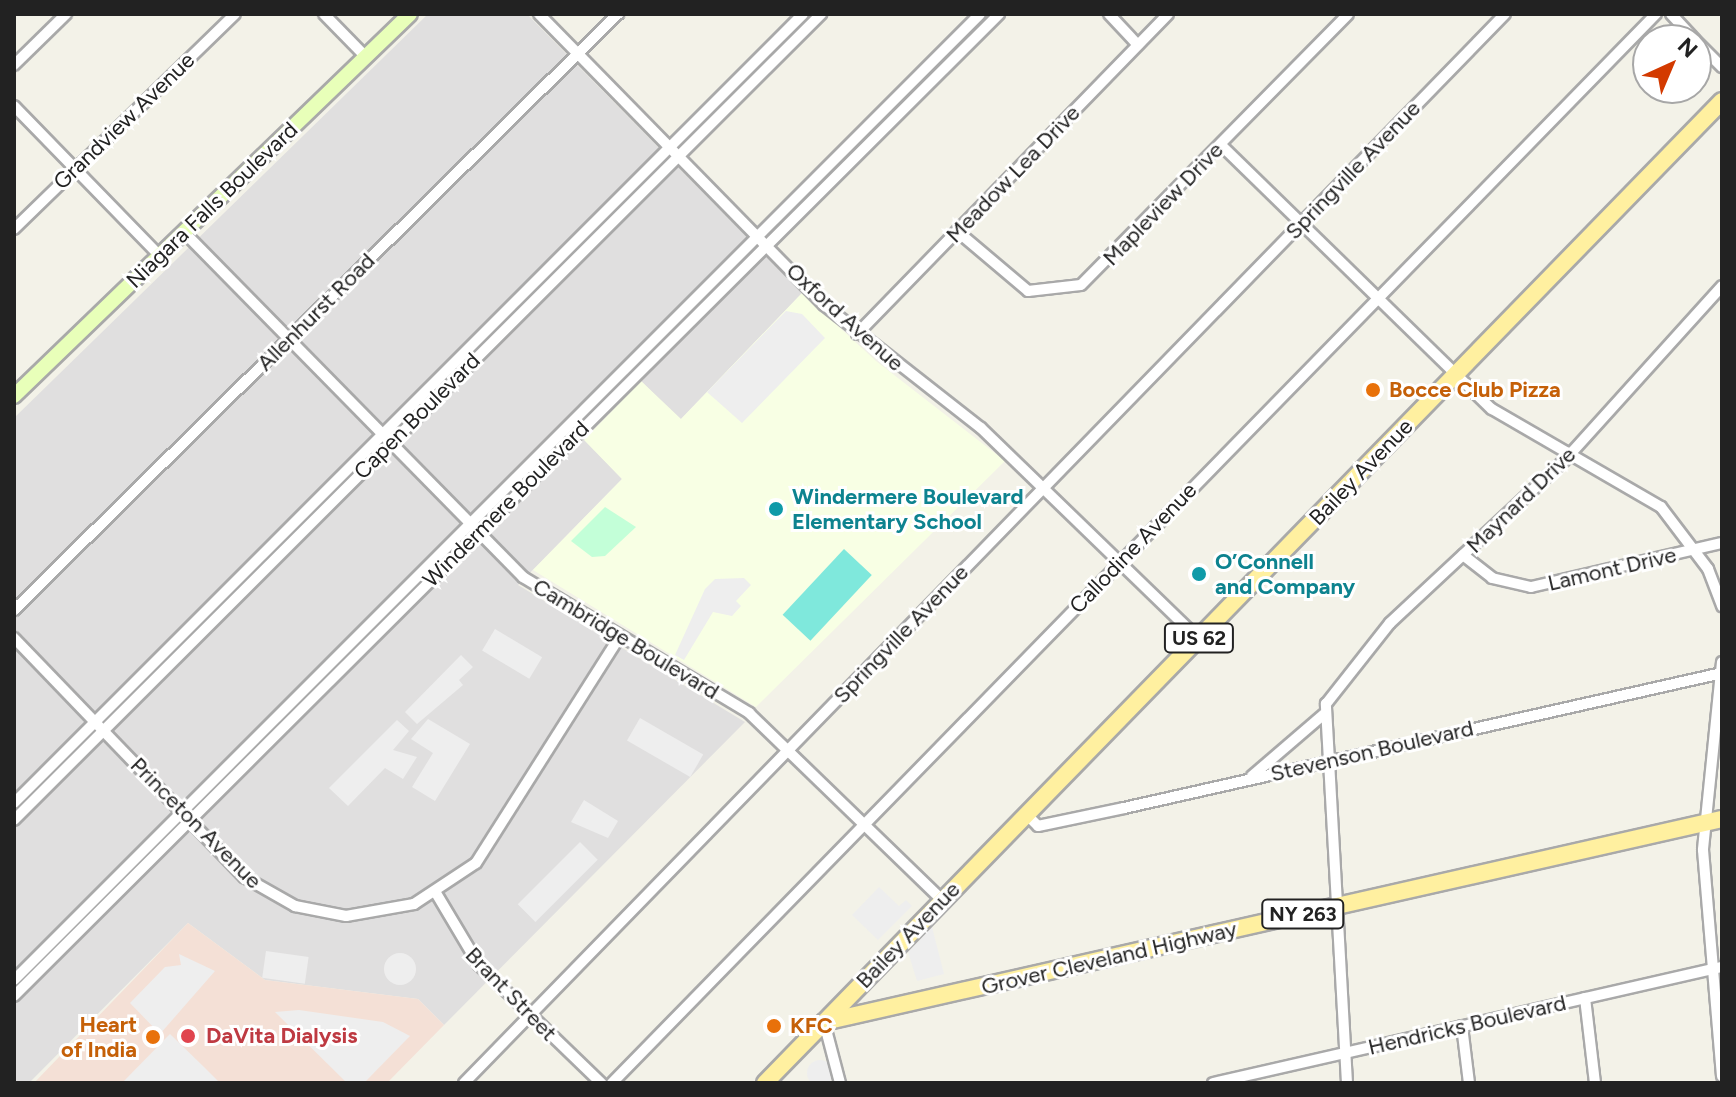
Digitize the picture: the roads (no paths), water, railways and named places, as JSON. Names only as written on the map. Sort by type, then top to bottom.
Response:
[{"type":"main road","name":"Niagara Falls Boulevard","points":[[14,396],[410,14]]},
{"type":"main road","name":"Bailey Avenue","points":[[765,1083],[1722,101]]},
{"type":"main road","name":"Grover Cleveland Highway","points":[[824,1022],[1722,819]]},
{"type":"main road","points":[[860,983],[864,1004],[884,1009]]},
{"type":"street","points":[[14,65],[66,14]]},
{"type":"street","name":"Grandview Avenue","points":[[14,229],[235,14]]},
{"type":"street","points":[[324,14],[366,57]]},
{"type":"street","name":"Oxford Avenue","points":[[539,14],[857,334],[967,416],[1198,638]]},
{"type":"street","name":"Allenhurst Road","points":[[14,610],[618,14]]},
{"type":"street","name":"Capen Boulevard","points":[[14,803],[99,726],[674,151],[803,14]]},
{"type":"street","name":"Capen Boulevard","points":[[674,151],[821,14]]},
{"type":"street","name":"Windermere Boulevard","points":[[762,241],[980,14]]},
{"type":"street","name":"Windermere Boulevard","points":[[14,980],[186,815],[762,241],[999,14]]},
{"type":"street","points":[[1109,14],[1138,45]]},
{"type":"street","name":"Meadow Lea Drive","points":[[857,334],[1168,14]]},
{"type":"street","name":"Mapleview Drive","points":[[957,231],[1019,287],[1038,294],[1072,290],[1221,145],[1348,14]]},
{"type":"street","name":"Springville Avenue","points":[[464,1083],[1505,14]]},
{"type":"street","name":"Callodine Avenue","points":[[612,1083],[1656,14]]},
{"type":"street","points":[[14,106],[159,255]]},
{"type":"street","points":[[1221,145],[1455,375],[1513,424],[1568,456],[1646,494],[1696,549],[1722,606]]},
{"type":"street","name":"Cambridge Boulevard","points":[[183,231],[523,577],[749,713],[942,900]]},
{"type":"street","name":"Maynard Drive","points":[[1247,779],[1323,715],[1364,651],[1568,456],[1722,286]]},
{"type":"street","name":"Lamont Drive","points":[[1463,555],[1492,578],[1531,587],[1722,543]]},
{"type":"street","name":"Princeton Avenue","points":[[14,638],[244,877],[311,911],[381,913],[436,893],[501,834],[620,636]]},
{"type":"street","points":[[1722,669],[1704,823],[1722,1076]]},
{"type":"street","name":"Stevenson Boulevard","points":[[1026,814],[1038,826],[1722,669]]},
{"type":"street","points":[[1323,715],[1347,1083]]},
{"type":"street","name":"Capen Boulevard","points":[[14,820],[99,726]]},
{"type":"street","name":"Windermere Boulevard","points":[[14,996],[186,815]]},
{"type":"street","name":"Brant Street","points":[[436,893],[466,949],[601,1083]]},
{"type":"street","name":"Hendricks Boulevard","points":[[1213,1083],[1716,968]]},
{"type":"street","points":[[1585,998],[1595,1083]]},
{"type":"street","points":[[824,1022],[840,1083]]},
{"type":"street","points":[[1462,1026],[1469,1083]]},
{"type":"place","name":"Bocce Club Pizza","points":[[1373,390]]},
{"type":"place","name":"Windermere Boulevard Elementary School","points":[[776,509]]},
{"type":"place","name":"O’Connell and Company","points":[[1199,574]]},
{"type":"place","name":"KFC","points":[[774,1026]]},
{"type":"place","name":"DaVita Dialysis","points":[[188,1036]]},
{"type":"place","name":"Heart of India","points":[[153,1037]]}]
